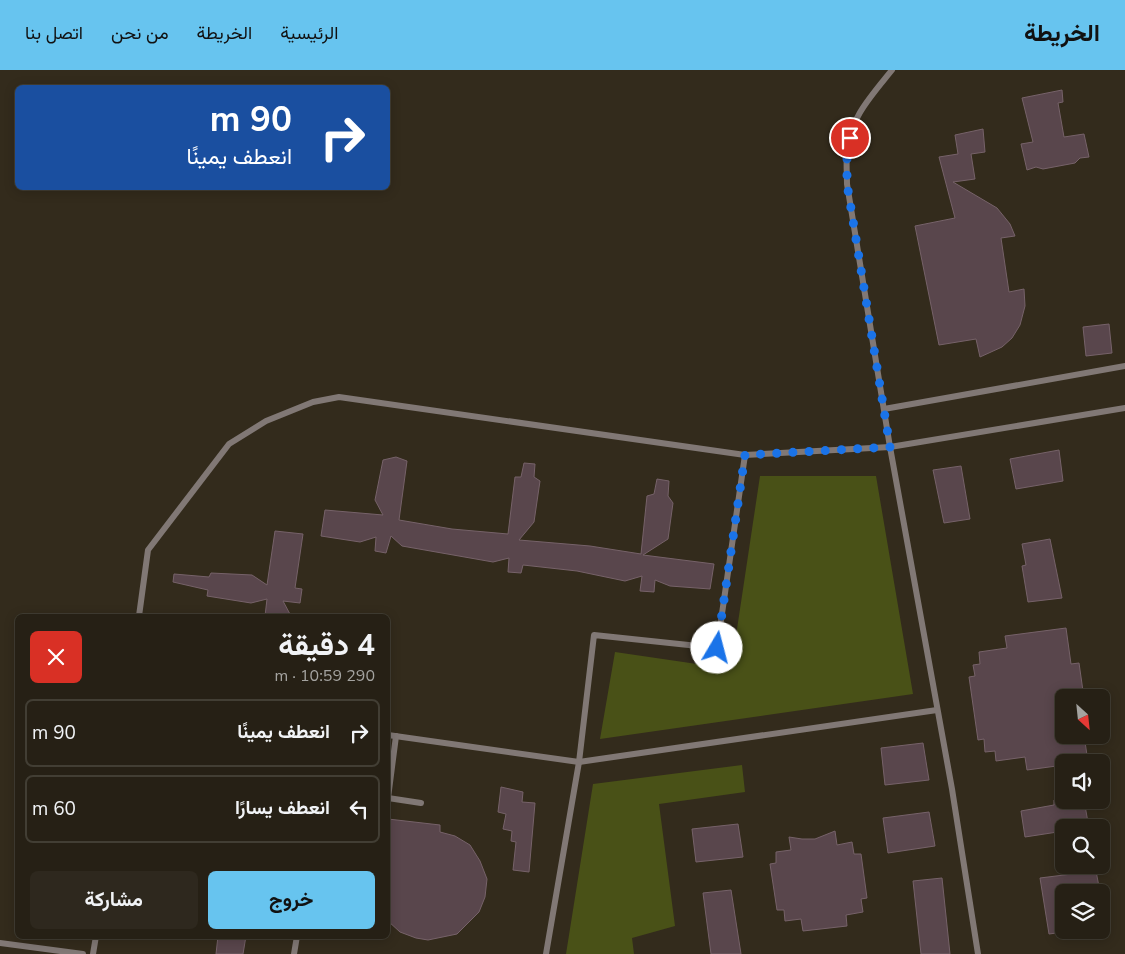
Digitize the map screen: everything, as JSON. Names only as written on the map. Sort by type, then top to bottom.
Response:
[{"type":"lane","points":[[892,70],[862,107],[853,125],[847,150],[847,184],[890,447],[952,789],[978,954]]},
{"type":"lane","points":[[884,409],[1125,366]]},
{"type":"lane","points":[[139,614],[148,550],[229,444],[266,421],[313,402],[339,397],[745,455],[890,447],[1125,408]]},
{"type":"lane","points":[[546,954],[579,762],[594,635],[717,648],[745,455]]},
{"type":"lane","points":[[390,735],[579,762],[937,710]]},
{"type":"lane","points":[[390,782],[396,736]]},
{"type":"lane","points":[[390,798],[421,803]]},
{"type":"lane","points":[[93,954],[96,939]]},
{"type":"lane","points":[[294,954],[296,939]]},
{"type":"lane","points":[[0,943],[84,954]]},
{"type":"green space","points":[[760,476],[876,476],[913,694],[600,739],[615,652],[731,669]]},
{"type":"green space","points":[[742,765],[745,792],[659,804],[675,926],[632,938],[634,954],[566,954],[593,784]]},
{"type":"building","points":[[1062,90],[1063,102],[1058,103],[1064,137],[1084,134],[1089,157],[1080,158],[1075,163],[1043,169],[1036,167],[1027,170],[1021,144],[1033,142],[1022,98]]},
{"type":"building","points":[[983,129],[985,152],[971,154],[975,179],[953,182],[997,208],[1010,224],[1015,236],[1001,238],[1009,292],[1024,289],[1025,306],[1020,325],[1012,338],[1002,347],[980,357],[976,339],[939,345],[915,226],[955,218],[939,157],[958,154],[955,135]]},
{"type":"building","points":[[1109,324],[1112,353],[1086,356],[1083,327]]},
{"type":"building","points":[[1059,450],[1063,481],[1016,489],[1010,459]]},
{"type":"building","points":[[396,457],[407,461],[399,520],[452,529],[508,534],[515,477],[521,477],[524,463],[535,464],[534,477],[540,481],[534,522],[519,540],[590,546],[641,554],[647,496],[654,494],[657,479],[669,481],[668,496],[673,503],[668,539],[643,555],[714,564],[710,589],[670,586],[655,580],[654,592],[640,591],[642,576],[625,581],[577,571],[523,565],[521,573],[508,572],[509,558],[493,562],[402,546],[391,536],[386,553],[375,551],[376,537],[360,542],[321,536],[325,510],[383,515],[375,500],[383,460]]},
{"type":"building","points":[[961,466],[970,519],[944,523],[933,470]]},
{"type":"building","points":[[275,531],[303,534],[295,588],[302,589],[300,603],[283,601],[290,614],[265,614],[267,599],[251,603],[207,596],[208,590],[173,582],[174,574],[209,577],[211,573],[252,575],[267,585]]},
{"type":"building","points":[[1050,539],[1062,598],[1028,602],[1022,566],[1026,565],[1022,544]]},
{"type":"building","points":[[1066,628],[1071,664],[1079,663],[1083,689],[1055,689],[1055,744],[1085,744],[1087,754],[1055,754],[1055,766],[1027,770],[1025,757],[996,761],[995,751],[985,752],[984,739],[978,740],[969,677],[975,676],[973,665],[980,664],[979,652],[1007,648],[1005,636]]},
{"type":"building","points":[[923,743],[929,780],[885,785],[881,748]]},
{"type":"building","points":[[501,787],[523,792],[522,802],[535,803],[529,872],[513,870],[516,842],[511,841],[512,831],[503,829],[506,814],[498,812]]},
{"type":"building","points":[[1055,800],[1055,809],[1086,809],[1087,819],[1055,819],[1055,832],[1025,837],[1021,811],[1054,805]]},
{"type":"building","points":[[929,812],[935,846],[888,853],[883,818]]},
{"type":"building","points":[[390,819],[440,825],[440,832],[455,836],[470,845],[480,861],[487,879],[485,897],[479,912],[457,934],[428,940],[400,932],[390,923]]},
{"type":"building","points":[[738,824],[743,857],[696,862],[692,829]]},
{"type":"building","points":[[835,831],[837,845],[852,842],[854,854],[861,854],[867,898],[861,899],[863,912],[846,915],[847,926],[803,931],[801,919],[785,921],[784,910],[777,910],[770,864],[776,863],[776,852],[791,850],[789,837],[815,839]]},
{"type":"building","points":[[1072,874],[1097,874],[1098,884],[1055,884],[1055,933],[1049,934],[1040,878]]},
{"type":"building","points":[[942,878],[950,954],[921,954],[913,881]]},
{"type":"building","points":[[731,890],[741,954],[711,954],[703,893]]},
{"type":"building","points":[[218,939],[246,939],[243,954],[216,954]]},
{"type":"route","points":[[717,648],[745,455],[890,447],[847,184],[847,150],[850,138]]}]
